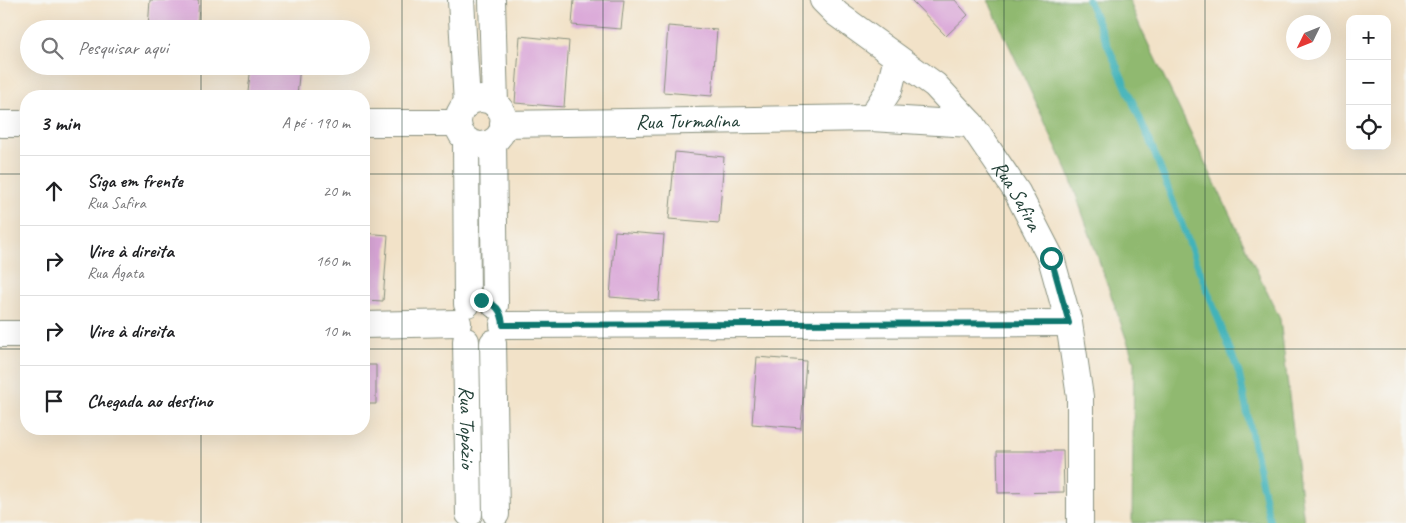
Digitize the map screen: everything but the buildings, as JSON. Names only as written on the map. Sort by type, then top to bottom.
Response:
[{"type":"street","name":"Rua Topázio","points":[[460,0],[464,122],[466,518]]},
{"type":"street","name":"Rua Topázio","points":[[492,0],[497,124],[497,324],[500,519]]},
{"type":"street","name":"Rua Safira","points":[[823,0],[837,14],[936,85],[972,124],[1017,192],[1051,258],[1069,323],[1080,397],[1080,523]]},
{"type":"street","points":[[871,118],[889,90],[897,58]]},
{"type":"street","points":[[481,99],[497,124],[476,144],[464,122],[481,99]]},
{"type":"street","name":"Rua Turmalina","points":[[497,124],[871,118],[972,124]]},
{"type":"street","points":[[370,123],[464,122]]},
{"type":"street","points":[[0,124],[20,124]]},
{"type":"street","points":[[464,323],[481,300],[497,324]]},
{"type":"street","points":[[464,323],[476,345],[497,324],[1069,323]]},
{"type":"street","points":[[370,325],[464,323]]},
{"type":"street","points":[[0,334],[20,334]]},
{"type":"street","points":[[466,518],[483,509],[500,519]]},
{"type":"green space","points":[[988,0],[1129,0],[1142,31],[1280,319],[1304,523],[1132,523],[1134,361],[1068,172]]},
{"type":"waterway","points":[[1088,0],[1151,144],[1239,373],[1270,523]]},
{"type":"route","points":[[481,300],[488,301],[500,310],[503,325],[1069,323],[1051,258]]}]
